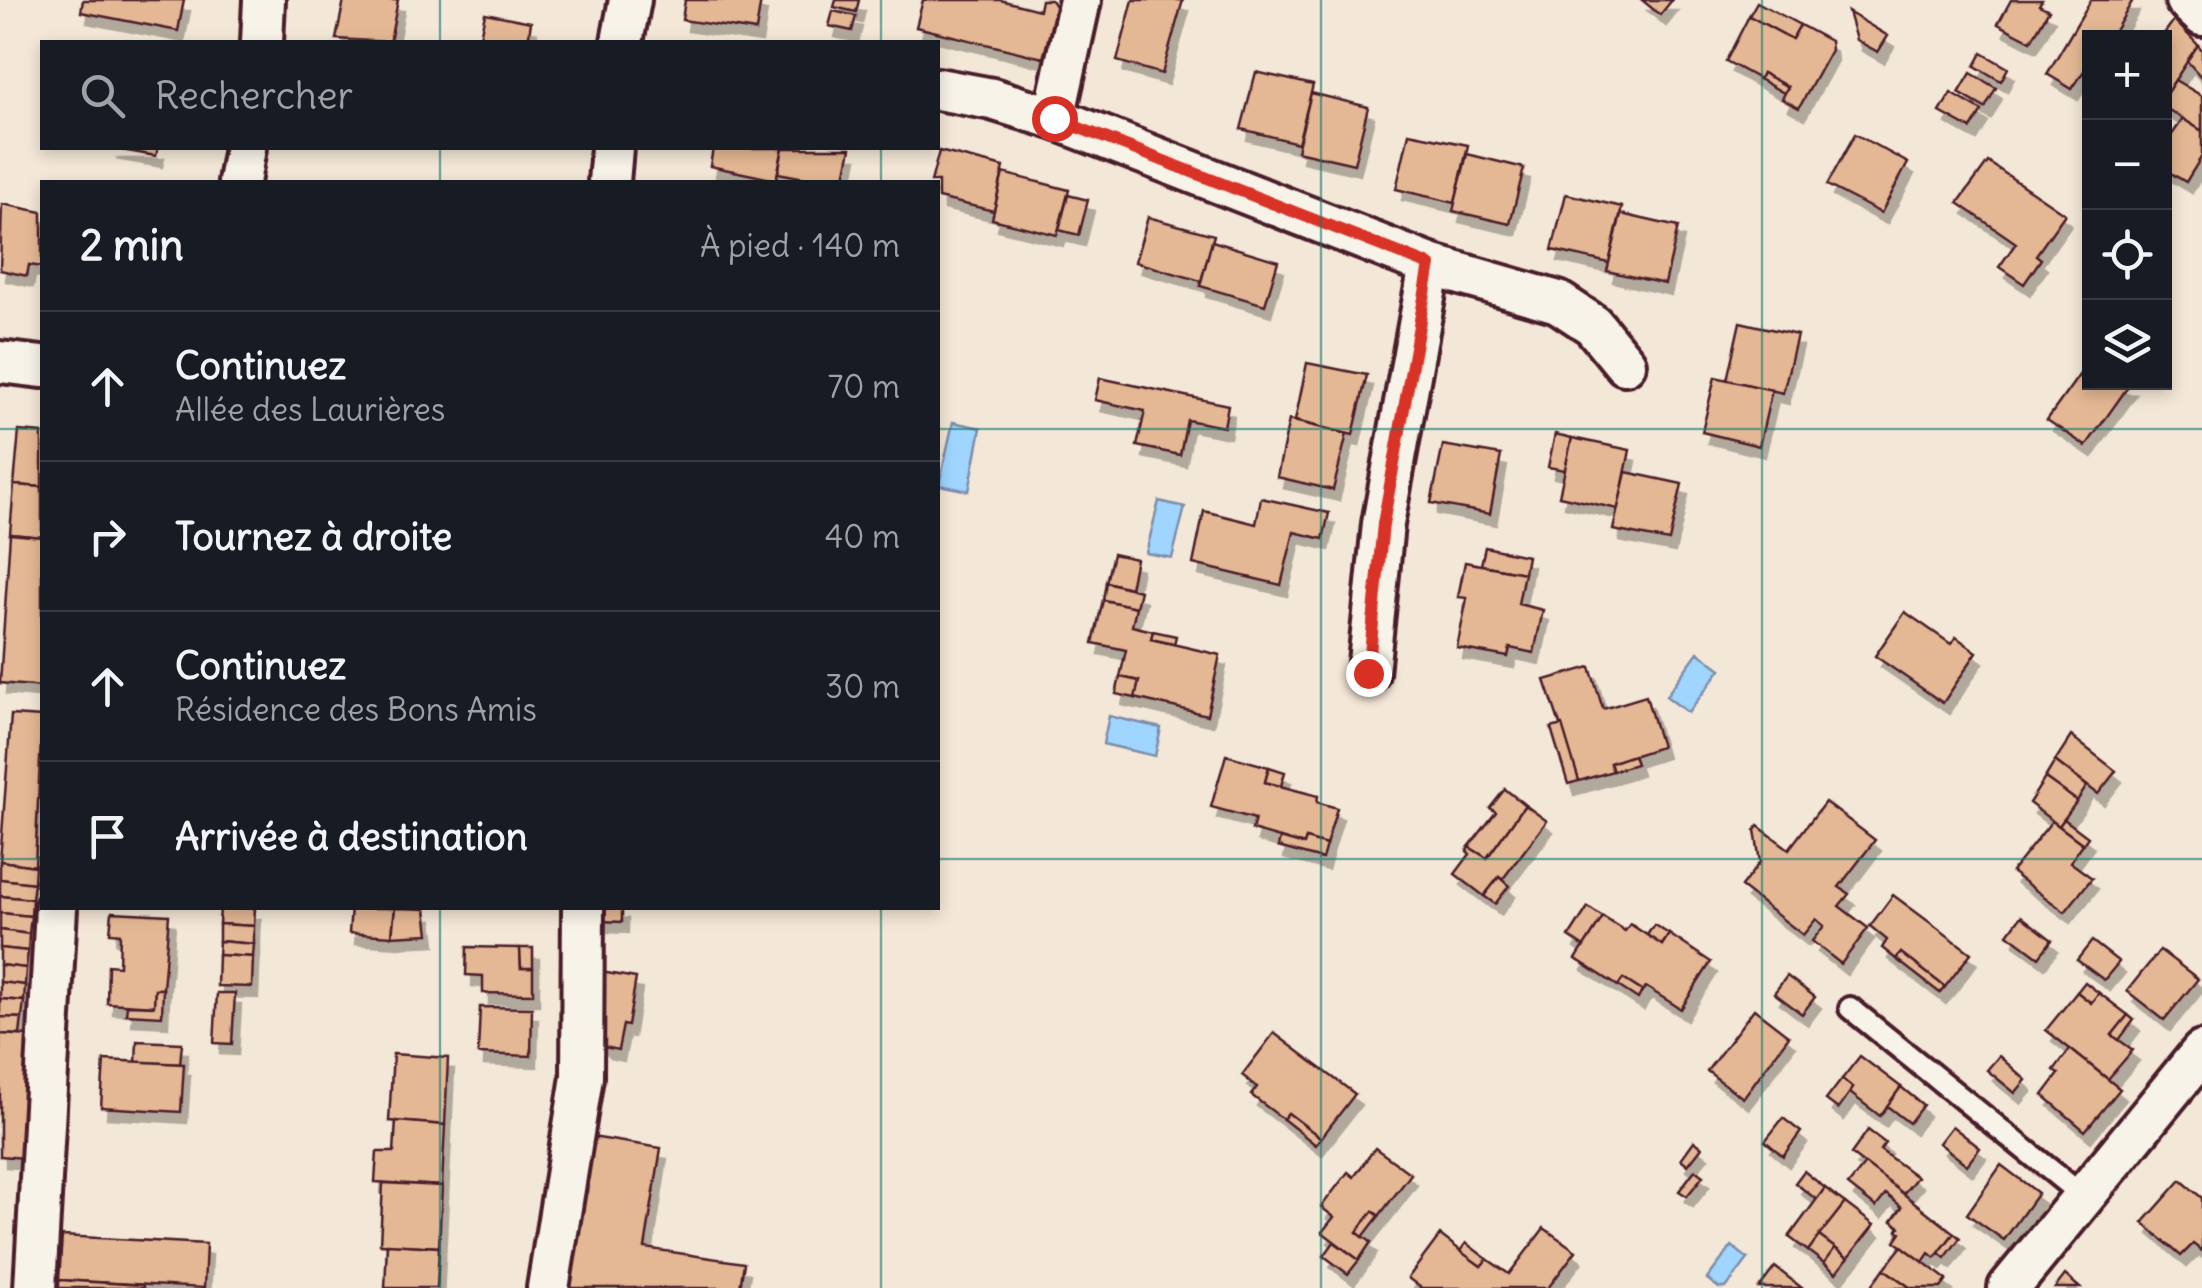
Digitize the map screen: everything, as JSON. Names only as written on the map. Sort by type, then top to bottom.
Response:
[{"type":"street","points":[[262,40],[264,0]]},
{"type":"street","points":[[622,40],[630,0]]},
{"type":"street","points":[[1054,118],[1080,0]]},
{"type":"street","points":[[2186,0],[2202,16]]},
{"type":"street","points":[[940,89],[992,98],[1054,118],[1430,265],[1558,302],[1593,325],[1624,364]]},
{"type":"street","points":[[239,180],[245,150]]},
{"type":"street","points":[[609,180],[612,150]]},
{"type":"street","points":[[1368,673],[1383,524],[1430,265]]},
{"type":"street","points":[[0,362],[40,367]]},
{"type":"street","points":[[35,1288],[56,910]]},
{"type":"street","points":[[548,1288],[582,1078],[583,910]]},
{"type":"street","points":[[2009,1288],[2202,1052]]},
{"type":"lane","points":[[1850,1008],[2085,1198]]},
{"type":"water","points":[[953,422],[981,428],[969,491],[940,485]]},
{"type":"water","points":[[1159,501],[1185,507],[1172,558],[1146,553]]},
{"type":"water","points":[[1698,652],[1721,669],[1688,713],[1666,696]]},
{"type":"water","points":[[1109,716],[1161,728],[1155,756],[1103,744]]},
{"type":"water","points":[[1732,1246],[1748,1259],[1726,1288],[1719,1288],[1707,1279]]},
{"type":"building","points":[[83,0],[184,0],[178,31],[81,12]]},
{"type":"building","points":[[344,0],[398,0],[390,40],[336,39]]},
{"type":"building","points":[[685,0],[761,0],[756,31],[682,20]]},
{"type":"building","points":[[836,0],[859,0],[856,12],[834,7]]},
{"type":"building","points":[[923,0],[1000,0],[1039,10],[1041,0],[1051,0],[1057,9],[1043,58],[916,27]]},
{"type":"building","points":[[1133,0],[1183,0],[1162,74],[1117,61]]},
{"type":"building","points":[[1642,0],[1672,0],[1660,15]]},
{"type":"building","points":[[2011,0],[2042,0],[2039,5],[2049,10],[2031,41],[1998,24]]},
{"type":"building","points":[[2091,0],[2133,0],[2116,30],[2082,30],[2082,74],[2072,89],[2047,74]]},
{"type":"building","points":[[1757,2],[1800,25],[1792,39],[1749,16]]},
{"type":"building","points":[[833,11],[856,16],[852,31],[829,26]]},
{"type":"building","points":[[1848,12],[1888,36],[1878,52],[1856,40]]},
{"type":"building","points":[[485,13],[531,22],[528,40],[479,40]]},
{"type":"building","points":[[1749,16],[1792,39],[1800,25],[1830,41],[1831,50],[1799,108],[1782,99],[1788,87],[1762,73],[1759,79],[1726,61]]},
{"type":"building","points":[[2174,20],[2198,45],[2172,85],[2172,30],[2167,30]]},
{"type":"building","points":[[2198,45],[2202,50],[2202,78],[2187,61]]},
{"type":"building","points":[[1982,53],[2008,68],[2001,81],[1975,66]]},
{"type":"building","points":[[1256,72],[1313,85],[1298,143],[1241,129]]},
{"type":"building","points":[[1762,73],[1788,87],[1784,93],[1759,79]]},
{"type":"building","points":[[1971,73],[1996,88],[1985,108],[1959,93]]},
{"type":"building","points":[[2175,80],[2202,96],[2202,131],[2172,112]]},
{"type":"building","points":[[1311,93],[1368,107],[1354,164],[1297,151]]},
{"type":"building","points":[[1951,93],[1982,111],[1971,129],[1940,112]]},
{"type":"building","points":[[2183,119],[2202,131],[2202,156],[2186,182],[2172,174],[2172,135]]},
{"type":"building","points":[[1409,133],[1468,145],[1455,203],[1396,189]]},
{"type":"building","points":[[1855,134],[1908,163],[1881,213],[1827,185]]},
{"type":"building","points":[[122,150],[158,150],[156,156]]},
{"type":"building","points":[[713,150],[783,150],[776,180],[710,166]]},
{"type":"building","points":[[783,150],[851,150],[844,180],[815,180],[778,173]]},
{"type":"building","points":[[939,151],[1004,167],[994,211],[940,198],[940,180],[932,180]]},
{"type":"building","points":[[1467,154],[1524,168],[1510,224],[1453,211]]},
{"type":"building","points":[[1988,162],[2065,214],[2036,255],[2041,259],[2024,284],[1999,267],[2016,243],[1958,203]]},
{"type":"building","points":[[1003,173],[1069,190],[1057,235],[992,219]]},
{"type":"building","points":[[1566,194],[1622,207],[1609,263],[1552,250]]},
{"type":"building","points":[[1068,195],[1088,200],[1079,235],[1059,230]]},
{"type":"building","points":[[2,204],[40,212],[40,267],[29,265],[27,276],[0,270]]},
{"type":"building","points":[[1621,214],[1678,227],[1665,284],[1607,271]]},
{"type":"building","points":[[1148,217],[1214,235],[1201,281],[1135,262]]},
{"type":"building","points":[[1212,241],[1278,261],[1265,305],[1200,286]]},
{"type":"building","points":[[1740,322],[1797,335],[1783,393],[1727,380]]},
{"type":"building","points":[[1307,363],[1367,375],[1353,435],[1295,421]]},
{"type":"building","points":[[2082,371],[2082,390],[2126,390],[2086,446],[2047,420]]},
{"type":"building","points":[[1715,377],[1772,390],[1759,446],[1702,432]]},
{"type":"building","points":[[1100,378],[1228,405],[1224,427],[1187,420],[1180,455],[1137,446],[1145,411],[1095,400]]},
{"type":"building","points":[[1289,420],[1347,434],[1333,490],[1277,477]]},
{"type":"building","points":[[19,431],[40,433],[40,487],[14,485]]},
{"type":"building","points":[[1555,434],[1572,438],[1565,470],[1548,467]]},
{"type":"building","points":[[1572,438],[1630,450],[1618,509],[1559,496]]},
{"type":"building","points":[[1443,445],[1501,455],[1490,514],[1431,503]]},
{"type":"building","points":[[1626,472],[1682,484],[1669,541],[1613,530]]},
{"type":"building","points":[[14,485],[40,487],[40,537],[10,534]]},
{"type":"building","points":[[1261,498],[1329,513],[1323,539],[1294,532],[1281,585],[1193,564],[1204,511],[1256,524]]},
{"type":"building","points":[[10,534],[40,537],[40,687],[0,683]]},
{"type":"building","points":[[1485,547],[1527,556],[1524,573],[1481,565]]},
{"type":"building","points":[[1113,554],[1136,559],[1130,588],[1106,582]]},
{"type":"building","points":[[1465,562],[1524,573],[1518,604],[1543,610],[1534,653],[1510,648],[1508,657],[1457,648],[1467,598],[1458,597]]},
{"type":"building","points":[[1106,582],[1140,591],[1136,607],[1103,600]]},
{"type":"building","points":[[1103,600],[1136,607],[1132,626],[1153,631],[1151,639],[1220,655],[1207,715],[1135,698],[1139,681],[1120,677],[1126,650],[1093,643]]},
{"type":"building","points":[[1905,612],[1951,644],[1956,637],[1977,652],[1943,703],[1875,656]]},
{"type":"building","points":[[1153,631],[1176,636],[1174,644],[1151,639]]},
{"type":"building","points":[[1590,667],[1603,709],[1646,696],[1661,747],[1610,763],[1613,771],[1579,781],[1545,680]]},
{"type":"building","points":[[1120,677],[1139,681],[1135,698],[1116,694]]},
{"type":"building","points":[[11,715],[40,717],[35,866],[0,861]]},
{"type":"building","points":[[1562,725],[1579,781],[1568,784],[1551,728]]},
{"type":"building","points":[[2071,736],[2116,771],[2098,794],[2055,761]]},
{"type":"building","points":[[1226,755],[1269,767],[1265,782],[1318,796],[1317,802],[1337,808],[1326,845],[1306,839],[1304,845],[1252,830],[1255,819],[1211,807]]},
{"type":"building","points":[[1633,755],[1636,764],[1613,771],[1610,763]]},
{"type":"building","points":[[2055,761],[2087,786],[2077,801],[2045,778]]},
{"type":"building","points":[[1269,767],[1285,772],[1281,786],[1265,782]]},
{"type":"building","points":[[2045,778],[2077,801],[2059,826],[2029,803]]},
{"type":"building","points":[[1505,789],[1525,805],[1487,858],[1469,847],[1496,812],[1490,808]]},
{"type":"building","points":[[1825,802],[1875,840],[1839,887],[1849,894],[1839,906],[1868,928],[1841,964],[1812,941],[1824,926],[1816,919],[1803,935],[1741,887],[1760,862],[1755,830],[1758,826],[1789,849]]},
{"type":"building","points":[[1525,805],[1547,821],[1502,880],[1499,877],[1484,896],[1455,874],[1470,854],[1469,847],[1487,858]]},
{"type":"building","points":[[2064,819],[2088,837],[2083,844],[2059,826]]},
{"type":"building","points":[[2052,821],[2083,844],[2070,862],[2092,878],[2065,912],[2011,872]]},
{"type":"building","points":[[1280,838],[1304,845],[1306,839],[1326,845],[1322,859],[1278,847]]},
{"type":"building","points":[[0,861],[35,866],[34,883],[0,879]]},
{"type":"building","points":[[1499,877],[1509,886],[1495,904],[1484,896]]},
{"type":"building","points":[[0,879],[34,883],[32,899],[0,896]]},
{"type":"building","points":[[1893,895],[1971,953],[1945,987],[1901,953],[1896,959],[1882,948],[1887,940],[1870,926]]},
{"type":"building","points":[[0,896],[32,899],[31,916],[0,913]]},
{"type":"building","points":[[1588,907],[1603,917],[1584,947],[1569,937]]},
{"type":"building","points":[[220,910],[255,910],[254,926],[219,924]]},
{"type":"building","points":[[351,910],[395,910],[392,936],[349,933]]},
{"type":"building","points":[[395,910],[426,910],[429,934],[392,936]]},
{"type":"building","points":[[602,910],[622,910],[622,922],[602,921]]},
{"type":"building","points":[[112,912],[169,915],[163,989],[155,989],[154,1006],[107,1003],[108,965],[119,966],[120,934],[110,933]]},
{"type":"building","points":[[0,913],[31,916],[29,934],[0,930]]},
{"type":"building","points":[[2021,916],[2052,940],[2039,957],[2008,934]]},
{"type":"building","points":[[1603,917],[1625,931],[1630,924],[1662,945],[1669,934],[1711,962],[1681,1009],[1646,987],[1642,991],[1623,979],[1618,986],[1576,959]]},
{"type":"building","points":[[219,924],[254,926],[254,944],[219,941]]},
{"type":"building","points":[[1654,925],[1669,934],[1662,945],[1647,935]]},
{"type":"building","points":[[0,930],[29,934],[28,951],[0,948]]},
{"type":"building","points":[[219,941],[254,944],[253,957],[218,955]]},
{"type":"building","points":[[2092,941],[2119,962],[2104,980],[2077,960]]},
{"type":"building","points":[[467,947],[520,948],[521,968],[533,968],[533,994],[483,993],[483,976],[466,975]]},
{"type":"building","points":[[0,948],[28,951],[26,968],[0,965]]},
{"type":"building","points":[[520,948],[533,948],[533,968],[521,968]]},
{"type":"building","points":[[2160,950],[2198,979],[2164,1020],[2127,991]]},
{"type":"building","points":[[1901,953],[1945,987],[1940,993],[1896,959]]},
{"type":"building","points":[[218,955],[253,957],[252,987],[217,986]]},
{"type":"building","points":[[0,965],[26,968],[25,985],[0,982]]},
{"type":"building","points":[[601,972],[636,978],[628,1026],[623,1025],[618,1050],[601,1043]]},
{"type":"building","points":[[1787,976],[1815,997],[1802,1014],[1774,993]]},
{"type":"building","points":[[1623,979],[1642,991],[1638,999],[1618,986]]},
{"type":"building","points":[[0,982],[25,985],[24,1001],[0,999]]},
{"type":"building","points":[[2085,982],[2099,993],[2091,1003],[2077,992]]},
{"type":"building","points":[[155,989],[163,989],[162,1016],[126,1014],[127,1005],[154,1006]]},
{"type":"building","points":[[2077,992],[2091,1003],[2099,993],[2128,1015],[2112,1035],[2133,1050],[2108,1079],[2046,1030]]},
{"type":"building","points":[[217,993],[235,993],[232,1044],[214,1043]]},
{"type":"building","points":[[0,999],[24,1001],[22,1018],[0,1017]]},
{"type":"building","points":[[480,1007],[532,1008],[531,1056],[478,1054]]},
{"type":"building","points":[[1754,1009],[1789,1036],[1743,1098],[1707,1071]]},
{"type":"building","points":[[2128,1015],[2134,1020],[2119,1040],[2112,1035]]},
{"type":"building","points":[[0,1017],[22,1018],[20,1035],[0,1034]]},
{"type":"building","points":[[1274,1033],[1355,1094],[1321,1138],[1288,1113],[1283,1119],[1251,1095],[1257,1087],[1242,1075]]},
{"type":"building","points":[[0,1034],[30,1036],[24,1158],[0,1156]]},
{"type":"building","points":[[137,1041],[182,1043],[180,1064],[136,1062]]},
{"type":"building","points":[[2070,1049],[2120,1089],[2085,1131],[2043,1095],[2059,1074],[2054,1070]]},
{"type":"building","points":[[393,1054],[448,1058],[445,1125],[389,1121]]},
{"type":"building","points":[[1860,1056],[1901,1087],[1880,1116],[1850,1093],[1853,1088],[1842,1079]]},
{"type":"building","points":[[1999,1056],[2026,1080],[2015,1093],[1987,1070]]},
{"type":"building","points":[[104,1060],[184,1064],[181,1112],[101,1107]]},
{"type":"building","points":[[1842,1079],[1853,1088],[1838,1109],[1826,1100]]},
{"type":"building","points":[[1901,1087],[1923,1105],[1909,1123],[1887,1106]]},
{"type":"building","points":[[1288,1113],[1321,1138],[1316,1145],[1283,1119]]},
{"type":"building","points":[[1783,1118],[1801,1132],[1783,1156],[1765,1141]]},
{"type":"building","points":[[396,1121],[445,1125],[442,1186],[375,1182],[377,1152],[394,1152]]},
{"type":"building","points":[[1952,1126],[1980,1148],[1967,1165],[1939,1143]]},
{"type":"building","points":[[1868,1130],[1885,1143],[1880,1150],[1917,1177],[1903,1194],[1851,1154]]},
{"type":"building","points":[[592,1137],[661,1148],[645,1248],[744,1263],[740,1288],[566,1288],[582,1194],[587,1192]]},
{"type":"building","points":[[1694,1141],[1702,1147],[1688,1165],[1681,1159]]},
{"type":"building","points":[[1375,1148],[1411,1174],[1379,1216],[1373,1211],[1357,1232],[1371,1242],[1359,1260],[1322,1232],[1334,1217],[1321,1207],[1348,1172],[1354,1177]]},
{"type":"building","points":[[1865,1164],[1954,1233],[1935,1258],[1929,1253],[1923,1262],[1895,1241],[1901,1232],[1892,1221],[1902,1207],[1886,1194],[1876,1207],[1848,1185]]},
{"type":"building","points":[[2001,1165],[2038,1193],[2004,1240],[1967,1214]]},
{"type":"building","points":[[1695,1170],[1703,1176],[1687,1196],[1679,1191]]},
{"type":"building","points":[[1804,1171],[1825,1188],[1817,1200],[1795,1183]]},
{"type":"building","points":[[2181,1180],[2202,1198],[2202,1251],[2193,1244],[2181,1256],[2143,1223]]},
{"type":"building","points":[[383,1183],[442,1186],[439,1247],[380,1244]]},
{"type":"building","points":[[1825,1188],[1845,1203],[1808,1251],[1789,1237]]},
{"type":"building","points":[[1845,1203],[1874,1225],[1848,1258],[1819,1236]]},
{"type":"building","points":[[1373,1211],[1379,1216],[1363,1237],[1357,1232]]},
{"type":"building","points":[[1544,1228],[1576,1251],[1548,1288],[1421,1288],[1408,1278],[1440,1235],[1481,1266],[1487,1259],[1509,1274]]},
{"type":"building","points":[[1954,1233],[1960,1238],[1945,1258],[1939,1253]]},
{"type":"building","points":[[62,1236],[206,1244],[204,1288],[59,1280]]},
{"type":"building","points":[[1819,1236],[1835,1248],[1824,1263],[1808,1251]]},
{"type":"building","points":[[1334,1242],[1359,1260],[1348,1274],[1324,1256]]},
{"type":"building","points":[[1466,1243],[1487,1259],[1481,1266],[1460,1251]]},
{"type":"building","points":[[387,1244],[439,1247],[437,1288],[385,1288]]},
{"type":"building","points":[[1902,1246],[1947,1280],[1941,1288],[1911,1288],[1884,1269]]},
{"type":"building","points":[[1835,1248],[1848,1258],[1836,1273],[1824,1263]]},
{"type":"building","points":[[1775,1267],[1802,1288],[1759,1288]]},
{"type":"building","points":[[1884,1269],[1911,1288],[1870,1288]]},
{"type":"building","points":[[2065,1275],[2080,1288],[2055,1288]]},
{"type":"building","points":[[59,1280],[143,1285],[143,1288],[59,1288]]},
{"type":"route","points":[[1054,118],[1430,265],[1383,524],[1368,673]]}]
